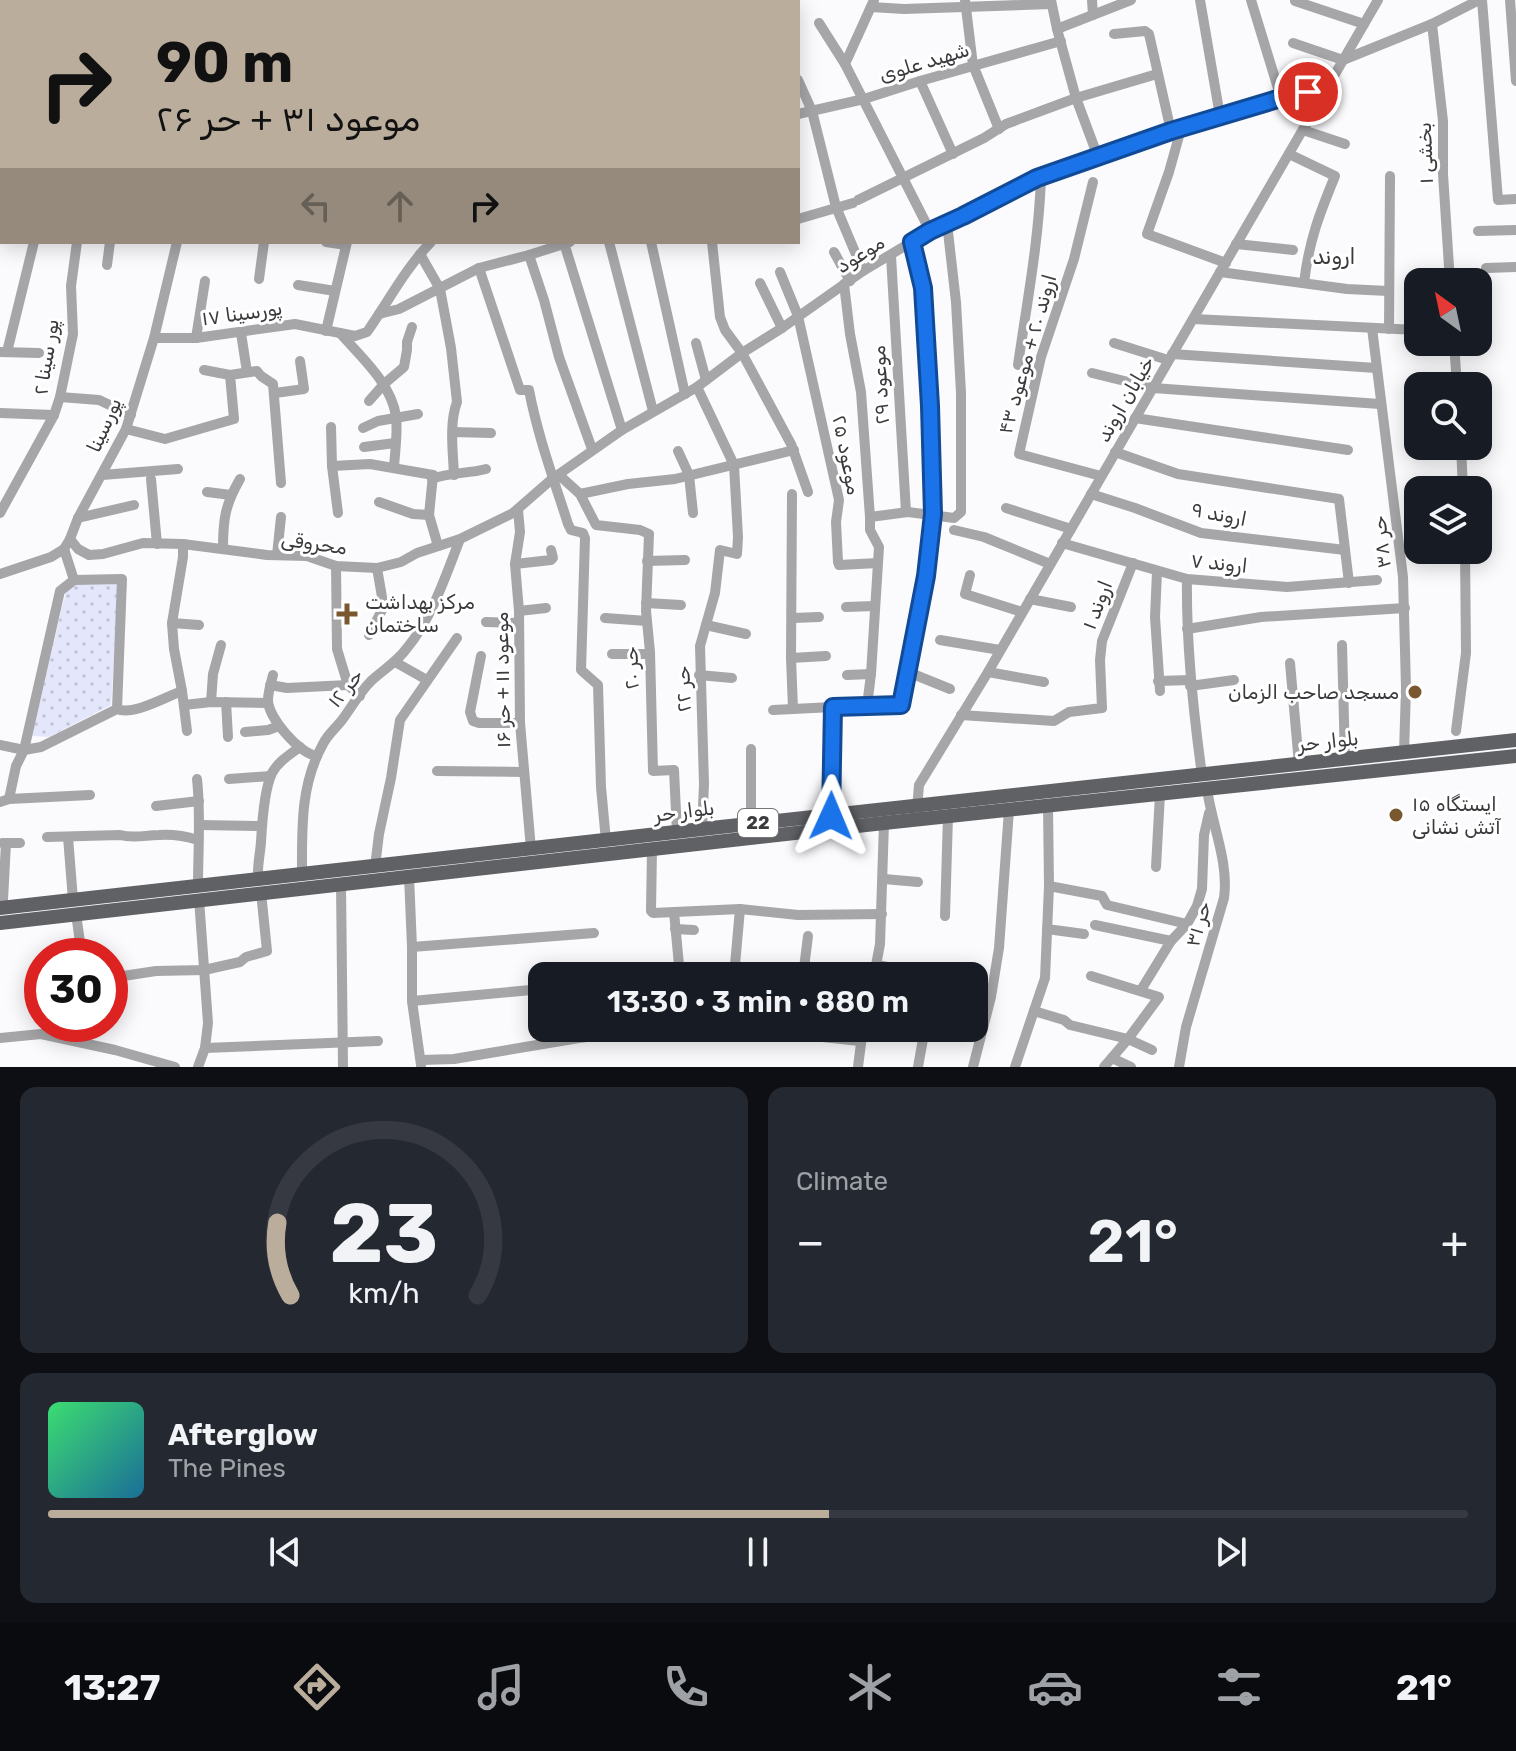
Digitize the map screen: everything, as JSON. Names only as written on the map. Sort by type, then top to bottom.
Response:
[{"type":"main road","name":"بلوار حر","points":[[0,923],[74,907],[259,886],[341,884],[884,823],[917,813],[948,816],[1160,794],[1204,782],[1299,764],[1516,740]]},
{"type":"main road","name":"بلوار حر","points":[[259,886],[302,875],[702,829],[831,816],[917,813],[1204,782],[1516,756]]},
{"type":"main road","name":"بلوار حر","points":[[2,904],[74,907]]},
{"type":"street","points":[[1092,0],[1093,15]]},
{"type":"street","points":[[1057,29],[1131,0]]},
{"type":"street","points":[[1200,0],[1220,116]]},
{"type":"street","points":[[1251,0],[1281,98]]},
{"type":"street","name":"خیابان اروند","points":[[917,813],[919,785],[988,672],[1378,0]]},
{"type":"street","points":[[1293,43],[1343,60],[1432,24],[1481,0],[1498,200],[1516,199]]},
{"type":"street","points":[[1510,0],[1516,81]]},
{"type":"street","points":[[1295,1],[1364,24]]},
{"type":"street","points":[[845,64],[872,4],[904,9],[1051,2],[1076,98],[1098,157]]},
{"type":"street","points":[[966,4],[973,65],[999,129]]},
{"type":"street","points":[[819,23],[864,99],[930,231]]},
{"type":"street","name":"بخشی ۱","points":[[1432,24],[1443,121],[1449,268]]},
{"type":"street","points":[[1114,34],[1148,32],[1157,74],[1176,130],[1169,172],[1147,234],[1223,268],[1304,283],[1388,291]]},
{"type":"street","name":"شهید علوی","points":[[800,114],[864,99],[1061,41]]},
{"type":"street","points":[[800,218],[856,202],[1031,114],[1157,74]]},
{"type":"street","points":[[920,81],[953,154]]},
{"type":"street","points":[[800,84],[812,111],[836,207],[863,271]]},
{"type":"street","name":"موعود","points":[[460,539],[518,510],[592,449],[702,384],[863,271],[930,231],[1041,177],[1098,157],[1281,98],[1308,92],[1324,93]]},
{"type":"street","points":[[1303,130],[1345,144]]},
{"type":"street","points":[[1289,154],[1335,176],[1317,220],[1304,283]]},
{"type":"street","points":[[1389,329],[1390,176]]},
{"type":"street","points":[[1018,365],[1033,274],[1041,177]]},
{"type":"street","name":"اروند ۲۰ + موعود ۴۳","points":[[1093,182],[1074,259],[1041,357],[1019,454],[1101,476]]},
{"type":"street","name":"موعود ۲۵","points":[[798,316],[839,500],[836,522],[838,562],[839,565],[878,563],[879,547],[870,530],[870,517],[906,512],[954,518],[961,512],[961,393],[956,302],[947,223]]},
{"type":"street","points":[[1478,231],[1516,230]]},
{"type":"street","points":[[773,710],[901,705],[926,576],[933,514],[923,288],[912,242]]},
{"type":"street","points":[[33,244],[4,352],[39,353]]},
{"type":"street","name":"پور سینا ۲","points":[[0,513],[54,415],[60,397],[73,334],[71,286],[77,244]]},
{"type":"street","points":[[107,265],[110,244]]},
{"type":"street","name":"پورسینا","points":[[67,544],[126,429],[154,338],[177,244]]},
{"type":"street","points":[[259,279],[264,244]]},
{"type":"street","points":[[326,331],[346,244]]},
{"type":"street","name":"پورسینا ۱۷","points":[[154,338],[196,338],[295,324],[355,336],[367,332],[429,244]]},
{"type":"street","points":[[379,314],[399,309],[479,268],[564,244]]},
{"type":"street","points":[[567,244],[622,430]]},
{"type":"street","points":[[609,244],[653,411]]},
{"type":"street","points":[[651,244],[685,394]]},
{"type":"street","points":[[712,244],[720,317],[725,330],[742,353],[794,450],[808,492]]},
{"type":"street","points":[[1236,244],[1293,250]]},
{"type":"street","points":[[834,252],[847,282],[850,334],[861,392],[870,517]]},
{"type":"street","points":[[420,254],[440,289],[451,348],[457,402],[453,432],[454,475]]},
{"type":"street","points":[[529,255],[559,357],[592,449]]},
{"type":"street","name":"موعود ۲۹","points":[[891,256],[906,512]]},
{"type":"street","points":[[1486,268],[1516,267]]},
{"type":"street","points":[[479,268],[520,390],[529,390],[534,418],[571,530],[583,533],[585,538],[581,670],[597,682],[606,841]]},
{"type":"street","points":[[780,272],[798,316]]},
{"type":"street","points":[[196,338],[205,281]]},
{"type":"street","points":[[760,283],[782,328]]},
{"type":"street","points":[[298,285],[335,291]]},
{"type":"street","points":[[1193,319],[1404,330]]},
{"type":"street","points":[[369,401],[406,364],[407,342],[412,327]]},
{"type":"street","name":"حر ۳۸","points":[[1372,328],[1405,608],[1404,753]]},
{"type":"street","points":[[241,333],[247,372]]},
{"type":"street","points":[[340,333],[384,384],[393,403],[396,419],[394,467]]},
{"type":"street","points":[[696,343],[702,384],[734,465]]},
{"type":"street","points":[[1114,343],[1170,357],[1376,368]]},
{"type":"street","points":[[275,393],[304,389],[300,361]]},
{"type":"street","points":[[204,370],[230,375],[257,371],[272,383],[281,483]]},
{"type":"street","points":[[1092,373],[1153,388],[1380,404]]},
{"type":"street","points":[[126,429],[165,439],[234,419],[230,375]]},
{"type":"street","points":[[60,397],[99,400],[131,415]]},
{"type":"street","points":[[0,413],[54,415]]},
{"type":"street","points":[[363,428],[378,421],[418,414]]},
{"type":"street","points":[[1135,418],[1348,450]]},
{"type":"street","points":[[331,427],[338,513]]},
{"type":"street","points":[[453,432],[491,433]]},
{"type":"street","points":[[364,447],[395,443]]},
{"type":"street","points":[[555,477],[580,494],[675,479],[794,450]]},
{"type":"street","points":[[678,451],[689,475],[693,513]]},
{"type":"street","points":[[1115,452],[1178,474],[1339,499],[1349,583]]},
{"type":"street","points":[[332,466],[370,464],[432,477],[486,469]]},
{"type":"street","name":"حر ۲۲","points":[[702,829],[704,784],[700,646],[715,593],[720,550],[737,554],[734,465]]},
{"type":"street","points":[[102,475],[178,469]]},
{"type":"street","points":[[432,477],[429,515],[438,546]]},
{"type":"street","points":[[151,479],[157,544]]},
{"type":"street","points":[[223,549],[223,521],[240,479]]},
{"type":"street","points":[[207,492],[231,495]]},
{"type":"street","name":"حر ۲۰","points":[[580,494],[596,525],[640,530],[648,533],[650,538],[646,603],[653,771],[674,770],[677,833]]},
{"type":"street","points":[[792,494],[793,709]]},
{"type":"street","name":"اروند ۹","points":[[1091,494],[1201,533],[1345,550]]},
{"type":"street","points":[[379,502],[413,514],[429,515]]},
{"type":"street","points":[[78,518],[134,505]]},
{"type":"street","points":[[1006,508],[1071,529]]},
{"type":"street","name":"موعود ۱۱ + حر ۱۶","points":[[518,510],[520,532],[515,564],[520,723],[531,849]]},
{"type":"street","points":[[277,555],[281,517]]},
{"type":"street","points":[[954,530],[984,537],[1050,564]]},
{"type":"street","name":"محروقی","points":[[67,544],[89,555],[143,543],[183,544],[307,556],[336,566],[377,568],[460,539]]},
{"type":"street","name":"حر ۱۲","points":[[302,875],[304,800],[324,741],[370,682],[408,647],[438,593],[460,539]]},
{"type":"street","name":"اروند ۷","points":[[1062,543],[1187,579],[1287,587],[1377,580]]},
{"type":"street","points":[[0,574],[51,557],[67,544],[74,580]]},
{"type":"street","points":[[183,544],[172,623],[187,731]]},
{"type":"street","points":[[515,564],[551,560],[551,550]]},
{"type":"street","points":[[647,561],[685,560]]},
{"type":"street","points":[[867,706],[878,563]]},
{"type":"street","name":"اروند ۱","points":[[961,715],[1054,721],[1069,712],[1102,708],[1102,641],[1133,563]]},
{"type":"street","points":[[1456,731],[1466,653],[1465,564]]},
{"type":"street","points":[[336,566],[337,649],[348,685],[360,696]]},
{"type":"street","points":[[369,635],[382,610],[377,568]]},
{"type":"street","points":[[1157,572],[1155,617],[1159,686],[1234,680]]},
{"type":"street","points":[[970,575],[965,594],[1022,612]]},
{"type":"street","points":[[90,795],[5,800],[24,750],[60,591],[74,580],[122,579],[117,709]]},
{"type":"street","name":"حر ۳۱","points":[[1179,1067],[1186,1027],[1226,885],[1217,831],[1204,782],[1190,683],[1187,579]]},
{"type":"street","points":[[1030,599],[1071,607]]},
{"type":"street","points":[[646,603],[681,605]]},
{"type":"street","points":[[846,607],[875,606]]},
{"type":"street","points":[[486,622],[519,617],[546,608]]},
{"type":"street","points":[[1187,629],[1261,617],[1405,608]]},
{"type":"street","points":[[793,618],[819,617]]},
{"type":"street","points":[[605,618],[647,621]]},
{"type":"street","points":[[172,623],[199,625]]},
{"type":"street","points":[[706,625],[746,634]]},
{"type":"street","points":[[375,867],[400,720],[457,638]]},
{"type":"street","points":[[940,640],[1000,650]]},
{"type":"street","points":[[211,702],[213,674],[221,645]]},
{"type":"street","points":[[1342,645],[1345,759]]},
{"type":"street","points":[[612,654],[650,654]]},
{"type":"street","points":[[481,656],[470,712],[473,721],[520,723]]},
{"type":"street","points":[[791,658],[826,656]]},
{"type":"street","points":[[395,662],[427,680]]},
{"type":"street","points":[[1290,663],[1299,764]]},
{"type":"street","points":[[908,672],[950,689]]},
{"type":"street","points":[[988,672],[1044,682]]},
{"type":"street","points":[[847,675],[871,674]]},
{"type":"street","points":[[699,675],[732,678]]},
{"type":"street","points":[[317,756],[309,755],[279,726],[267,703],[272,680],[287,688],[348,685]]},
{"type":"street","points":[[0,745],[24,750],[41,747],[117,709],[124,712],[135,709],[182,691]]},
{"type":"street","points":[[226,702],[228,737]]},
{"type":"street","points":[[184,705],[267,703]]},
{"type":"street","points":[[831,816],[833,707]]},
{"type":"street","points":[[245,732],[279,726]]},
{"type":"street","points":[[128,975],[204,970],[240,962],[267,951],[257,862],[261,826],[270,776],[300,747]]},
{"type":"street","points":[[751,749],[751,824]]},
{"type":"street","points":[[437,771],[523,772]]},
{"type":"street","points":[[229,779],[270,776]]},
{"type":"street","points":[[197,779],[199,893],[208,1023],[205,1048],[198,1067]]},
{"type":"street","points":[[1156,867],[1160,794]]},
{"type":"street","points":[[156,806],[199,801]]},
{"type":"street","points":[[1030,1067],[1016,1065],[1045,978],[1048,806]]},
{"type":"street","points":[[973,1067],[991,997],[999,948],[1009,810]]},
{"type":"street","points":[[1141,990],[1197,906],[1202,889],[1204,835],[1210,811]]},
{"type":"street","points":[[945,916],[948,816]]},
{"type":"street","points":[[877,962],[884,879],[884,823]]},
{"type":"street","points":[[200,825],[261,826]]},
{"type":"street","points":[[47,837],[120,835],[130,838],[160,834],[198,840]]},
{"type":"street","points":[[68,837],[79,938]]},
{"type":"street","points":[[2,904],[3,843],[20,843]]},
{"type":"street","points":[[652,849],[653,913],[740,909],[798,915],[882,914]]},
{"type":"street","points":[[409,876],[412,1001],[421,1064],[454,1059],[479,1061],[562,1042]]},
{"type":"street","points":[[884,879],[918,882]]},
{"type":"street","points":[[341,884],[343,1067]]},
{"type":"street","points":[[1049,886],[1102,896],[1107,905],[1187,924]]},
{"type":"street","points":[[735,962],[740,909]]},
{"type":"street","points":[[674,912],[679,962]]},
{"type":"street","points":[[1095,925],[1171,941]]},
{"type":"street","points":[[675,929],[694,930]]},
{"type":"street","points":[[1047,929],[1084,934]]},
{"type":"street","points":[[412,947],[594,933]]},
{"type":"street","points":[[805,962],[808,936]]},
{"type":"street","points":[[1091,976],[1141,990],[1159,999],[1108,1063],[1131,1067]]},
{"type":"street","points":[[412,1001],[528,990]]},
{"type":"street","points":[[1034,1011],[1064,1020],[1070,1025],[1128,1039],[1152,1050]]},
{"type":"street","points":[[0,1038],[41,1034],[175,1067]]},
{"type":"street","points":[[205,1048],[378,1041]]},
{"type":"street","points":[[858,1067],[860,1042]]},
{"type":"street","points":[[918,1067],[922,1042]]},
{"type":"shaded area","points":[[81,582],[119,584],[111,705],[49,737],[32,736],[67,589]]},
{"type":"place","name":"مرکز بهداشت ساختمان","points":[[347,614]]},
{"type":"place","name":"مسجد صاحب الزمان","points":[[1415,692]]},
{"type":"place","name":"ایستگاه ۱۵ آتش نشانی","points":[[1396,815]]},
{"type":"district","name":"اروند","points":[[1334,256]]},
{"type":"route","points":[[831,816],[833,707],[901,705],[926,576],[933,514],[930,406],[923,288],[912,242],[1037,178],[1171,131],[1308,92]]}]
